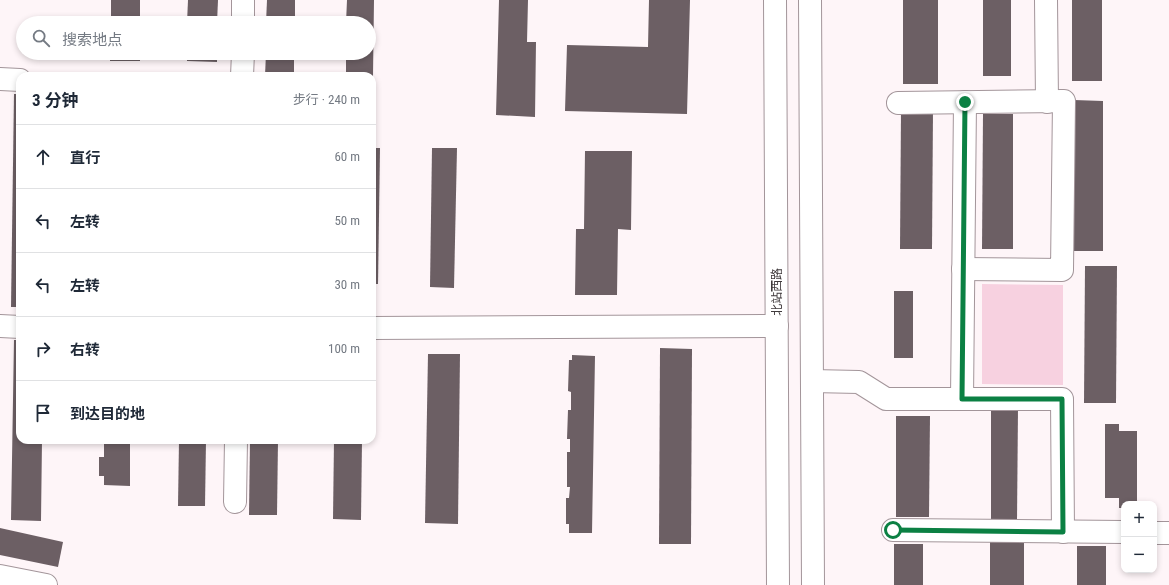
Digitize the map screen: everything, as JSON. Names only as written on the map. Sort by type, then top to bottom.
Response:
[{"type":"main road","points":[[243,0],[243,16]]},
{"type":"main road","name":"北站西路","points":[[775,0],[778,585]]},
{"type":"main road","points":[[810,0],[813,585]]},
{"type":"main road","points":[[1046,0],[1047,102]]},
{"type":"main road","points":[[242,72],[243,60]]},
{"type":"main road","points":[[0,79],[16,80]]},
{"type":"main road","points":[[962,399],[965,102]]},
{"type":"main road","points":[[898,103],[1064,102],[1062,270],[963,269]]},
{"type":"main road","points":[[0,326],[16,327]]},
{"type":"main road","points":[[376,328],[777,326]]},
{"type":"main road","points":[[812,381],[859,382],[886,399],[1062,399],[1063,532]]},
{"type":"main road","points":[[235,502],[236,444]]},
{"type":"main road","points":[[893,530],[1121,532]]},
{"type":"main road","points":[[1157,533],[1169,533]]},
{"type":"main road","points":[[0,576],[46,585]]},
{"type":"shaded area","points":[[982,284],[1063,285],[1063,385],[982,384]]},
{"type":"building","points":[[111,0],[140,0],[140,16],[111,16]]},
{"type":"building","points":[[188,0],[218,0],[217,16],[187,16]]},
{"type":"building","points":[[267,0],[295,0],[295,16],[266,16]]},
{"type":"building","points":[[347,0],[374,0],[374,16],[346,16]]},
{"type":"building","points":[[499,0],[528,0],[527,42],[536,42],[535,117],[496,115]]},
{"type":"building","points":[[649,0],[690,0],[687,114],[565,111],[567,45],[648,47]]},
{"type":"building","points":[[903,0],[938,0],[938,84],[903,84]]},
{"type":"building","points":[[983,0],[1011,0],[1011,76],[983,76]]},
{"type":"building","points":[[1072,0],[1102,0],[1102,81],[1072,81]]},
{"type":"building","points":[[110,60],[140,60],[140,61]]},
{"type":"building","points":[[217,60],[217,62],[187,61]]},
{"type":"building","points":[[266,60],[294,60],[294,72],[265,72]]},
{"type":"building","points":[[346,60],[373,60],[373,72],[346,72]]},
{"type":"building","points":[[14,94],[16,94],[16,307],[11,307]]},
{"type":"building","points":[[1074,100],[1103,101],[1103,251],[1073,251]]},
{"type":"building","points":[[901,110],[933,110],[932,249],[900,249]]},
{"type":"building","points":[[983,114],[1013,114],[1013,249],[982,249]]},
{"type":"building","points":[[376,148],[380,148],[378,284],[376,284]]},
{"type":"building","points":[[432,148],[457,148],[454,288],[430,287]]},
{"type":"building","points":[[585,151],[632,151],[631,230],[618,229],[617,295],[575,295],[576,229],[584,229]]},
{"type":"building","points":[[1085,266],[1117,266],[1116,403],[1084,403]]},
{"type":"building","points":[[894,291],[913,291],[913,358],[894,358]]},
{"type":"building","points":[[14,340],[16,340],[16,444],[42,444],[41,521],[11,520]]},
{"type":"building","points":[[660,348],[692,349],[691,544],[659,544]]},
{"type":"building","points":[[428,354],[460,354],[458,524],[425,523]]},
{"type":"building","points":[[572,355],[595,356],[592,533],[569,533],[569,524],[566,524],[566,498],[569,498],[570,487],[567,487],[567,452],[570,452],[570,439],[567,439],[568,410],[571,410],[571,392],[568,391],[569,360],[572,360]]},
{"type":"building","points":[[991,408],[1018,408],[1017,521],[991,521]]},
{"type":"building","points":[[896,416],[930,416],[929,517],[896,517]]},
{"type":"building","points":[[1105,424],[1119,424],[1119,431],[1137,431],[1137,501],[1121,501],[1121,508],[1119,508],[1119,498],[1105,498]]},
{"type":"building","points":[[104,444],[130,444],[130,486],[104,485],[104,476],[99,476],[99,457],[104,457]]},
{"type":"building","points":[[179,444],[206,444],[205,506],[178,506]]},
{"type":"building","points":[[250,444],[278,444],[277,515],[249,515]]},
{"type":"building","points":[[334,444],[362,444],[361,520],[333,519]]},
{"type":"building","points":[[0,528],[63,542],[58,567],[0,555]]},
{"type":"building","points":[[990,541],[1024,541],[1024,585],[990,585]]},
{"type":"building","points":[[894,544],[923,544],[923,585],[894,585]]},
{"type":"building","points":[[1077,546],[1106,546],[1106,585],[1077,585]]},
{"type":"route","points":[[893,530],[1063,532],[1062,399],[962,399],[965,102]]}]
